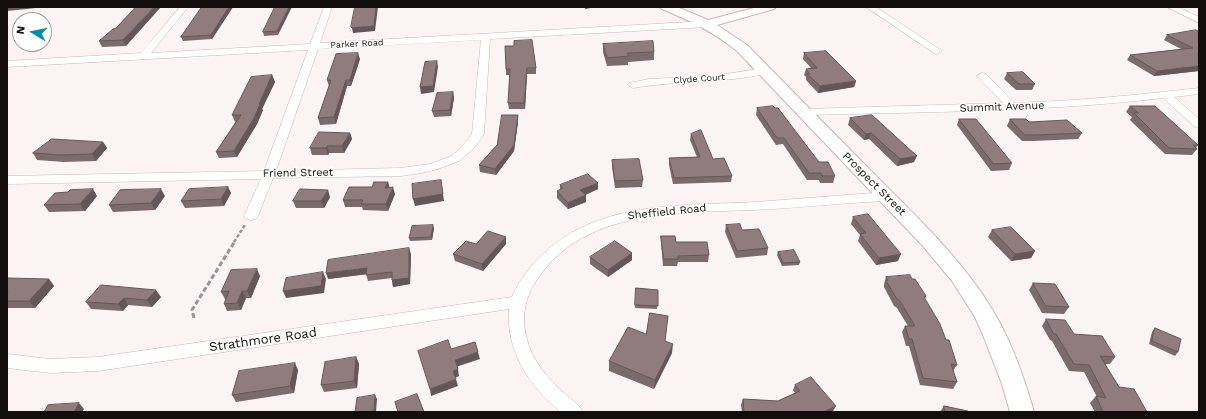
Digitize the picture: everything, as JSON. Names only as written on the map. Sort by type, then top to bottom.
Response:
[{"type":"main road","name":"Prospect Street","points":[[666,7],[706,24],[734,42],[765,71],[934,244],[970,290],[994,335],[1014,384],[1022,412]]},
{"type":"main road","points":[[706,24],[732,19],[770,7]]},
{"type":"street","points":[[144,56],[184,7]]},
{"type":"street","points":[[251,216],[269,173],[328,7]]},
{"type":"street","points":[[870,7],[937,51]]},
{"type":"street","points":[[1171,7],[1199,20]]},
{"type":"street","name":"Parker Road","points":[[7,64],[706,24]]},
{"type":"street","name":"Friend Street","points":[[7,180],[409,171],[438,165],[455,158],[472,144],[478,134],[486,37]]},
{"type":"street","name":"Clyde Court","points":[[634,85],[649,82],[713,79],[765,71]]},
{"type":"street","points":[[982,76],[1012,107]]},
{"type":"street","name":"Summit Avenue","points":[[804,112],[1012,107],[1091,103],[1199,91]]},
{"type":"street","points":[[1165,95],[1199,125]]},
{"type":"street","name":"Sheffield Road","points":[[574,412],[561,402],[543,384],[531,367],[521,350],[516,325],[518,302],[529,279],[548,255],[574,236],[606,221],[640,213],[886,196]]},
{"type":"street","name":"Strathmore Road","points":[[7,361],[50,366],[98,364],[518,302]]},
{"type":"path","points":[[194,318],[192,310],[251,216]]},
{"type":"building","points":[[136,7],[154,7],[123,40],[99,41],[116,28]]},
{"type":"building","points":[[202,7],[229,7],[211,35],[181,37]]},
{"type":"building","points":[[275,7],[289,7],[277,31],[263,32]]},
{"type":"building","points":[[355,7],[376,7],[374,26],[351,27]]},
{"type":"building","points":[[1196,30],[1199,32],[1199,66],[1157,71],[1130,55],[1193,48],[1167,35]]},
{"type":"building","points":[[532,40],[536,68],[527,68],[524,103],[508,103],[510,69],[506,69],[505,46],[514,46],[514,41]]},
{"type":"building","points":[[653,41],[654,52],[627,53],[629,56],[607,58],[603,44]]},
{"type":"building","points":[[826,51],[856,81],[820,86],[807,74],[810,74],[806,69],[817,68],[804,53]]},
{"type":"building","points":[[358,53],[350,80],[346,80],[334,117],[318,118],[331,80],[327,80],[336,54]]},
{"type":"building","points":[[437,61],[433,86],[420,87],[425,62]]},
{"type":"building","points":[[1023,72],[1035,84],[1019,84],[1007,73]]},
{"type":"building","points":[[272,75],[254,118],[234,151],[216,152],[241,115],[232,115],[251,77]]},
{"type":"building","points":[[453,92],[450,110],[432,111],[437,93]]},
{"type":"building","points":[[773,106],[778,108],[819,162],[828,162],[835,176],[822,176],[821,173],[809,173],[784,138],[777,138],[757,108]]},
{"type":"building","points":[[1130,106],[1155,106],[1198,145],[1193,145],[1197,149],[1169,148],[1134,113],[1138,113]]},
{"type":"building","points":[[502,115],[518,115],[514,145],[495,169],[479,165],[497,145]]},
{"type":"building","points":[[872,115],[917,156],[900,159],[871,133],[866,134],[850,118]]},
{"type":"building","points":[[959,119],[976,119],[1012,163],[994,164]]},
{"type":"building","points":[[1010,119],[1026,119],[1029,122],[1067,120],[1082,133],[1025,135]]},
{"type":"building","points":[[701,130],[713,159],[724,158],[732,176],[674,178],[669,158],[700,157],[691,134]]},
{"type":"building","points":[[319,132],[350,133],[342,146],[310,148]]},
{"type":"building","points":[[52,139],[103,142],[92,154],[60,155],[33,153]]},
{"type":"building","points":[[639,159],[643,180],[615,181],[612,160]]},
{"type":"building","points":[[588,174],[598,183],[580,190],[586,195],[568,203],[557,191],[563,188],[560,185]]},
{"type":"building","points":[[441,180],[443,194],[413,199],[412,184]]},
{"type":"building","points":[[374,182],[388,182],[385,188],[393,187],[386,204],[361,204],[363,200],[343,200],[349,187],[372,187]]},
{"type":"building","points":[[228,187],[221,199],[181,201],[189,189]]},
{"type":"building","points":[[93,189],[80,204],[44,205],[55,193],[68,192],[70,190]]},
{"type":"building","points":[[161,189],[151,203],[109,205],[120,190]]},
{"type":"building","points":[[300,189],[328,190],[321,201],[293,201]]},
{"type":"building","points":[[868,214],[901,254],[879,258],[860,234],[866,233],[853,217]]},
{"type":"building","points":[[740,224],[742,230],[759,229],[768,248],[737,251],[726,225]]},
{"type":"building","points":[[433,225],[431,237],[409,238],[412,226]]},
{"type":"building","points":[[1011,227],[1035,251],[1015,254],[992,230]]},
{"type":"building","points":[[488,231],[506,237],[482,264],[453,254],[466,241],[476,244]]},
{"type":"building","points":[[661,236],[675,236],[676,242],[707,242],[709,255],[678,256],[678,259],[664,259]]},
{"type":"building","points":[[615,241],[632,253],[608,270],[590,257]]},
{"type":"building","points":[[409,248],[409,278],[392,280],[392,272],[366,275],[367,268],[326,273],[328,260]]},
{"type":"building","points":[[794,250],[800,262],[783,263],[778,252]]},
{"type":"building","points":[[257,269],[247,291],[242,291],[237,303],[224,304],[229,291],[221,292],[231,270]]},
{"type":"building","points":[[323,272],[321,286],[283,291],[286,278]]},
{"type":"building","points":[[910,275],[912,279],[915,279],[926,296],[924,297],[940,324],[946,340],[949,340],[957,365],[951,364],[957,382],[923,378],[912,339],[909,339],[905,326],[915,326],[886,281],[888,280],[886,277]]},
{"type":"building","points":[[8,278],[49,279],[29,301],[7,301]]},
{"type":"building","points":[[1033,283],[1055,284],[1069,307],[1046,306]]},
{"type":"building","points":[[101,285],[156,290],[147,300],[124,298],[118,304],[86,302]]},
{"type":"building","points":[[636,288],[658,290],[658,306],[635,305]]},
{"type":"building","points":[[650,313],[668,316],[665,341],[673,344],[655,380],[609,361],[628,327],[646,334]]},
{"type":"building","points":[[1046,319],[1065,320],[1074,334],[1102,336],[1115,357],[1100,356],[1119,387],[1134,389],[1147,412],[1103,412],[1096,396],[1106,398],[1089,365],[1074,364]]},
{"type":"building","points":[[1155,328],[1181,339],[1178,352],[1152,341]]},
{"type":"building","points":[[448,340],[451,349],[475,342],[478,352],[455,360],[458,369],[453,371],[456,379],[430,389],[418,351]]},
{"type":"building","points":[[356,357],[354,381],[321,385],[325,362]]},
{"type":"building","points":[[295,363],[290,386],[232,395],[239,371]]},
{"type":"building","points":[[811,377],[836,406],[823,412],[744,412],[743,399],[778,401],[800,391],[795,385]]},
{"type":"building","points":[[417,394],[424,412],[398,412],[395,402]]},
{"type":"building","points":[[375,395],[374,411],[355,412],[357,398]]},
{"type":"building","points":[[79,403],[74,412],[44,412],[48,405]]},
{"type":"building","points":[[944,406],[968,411],[969,412],[945,412]]}]
